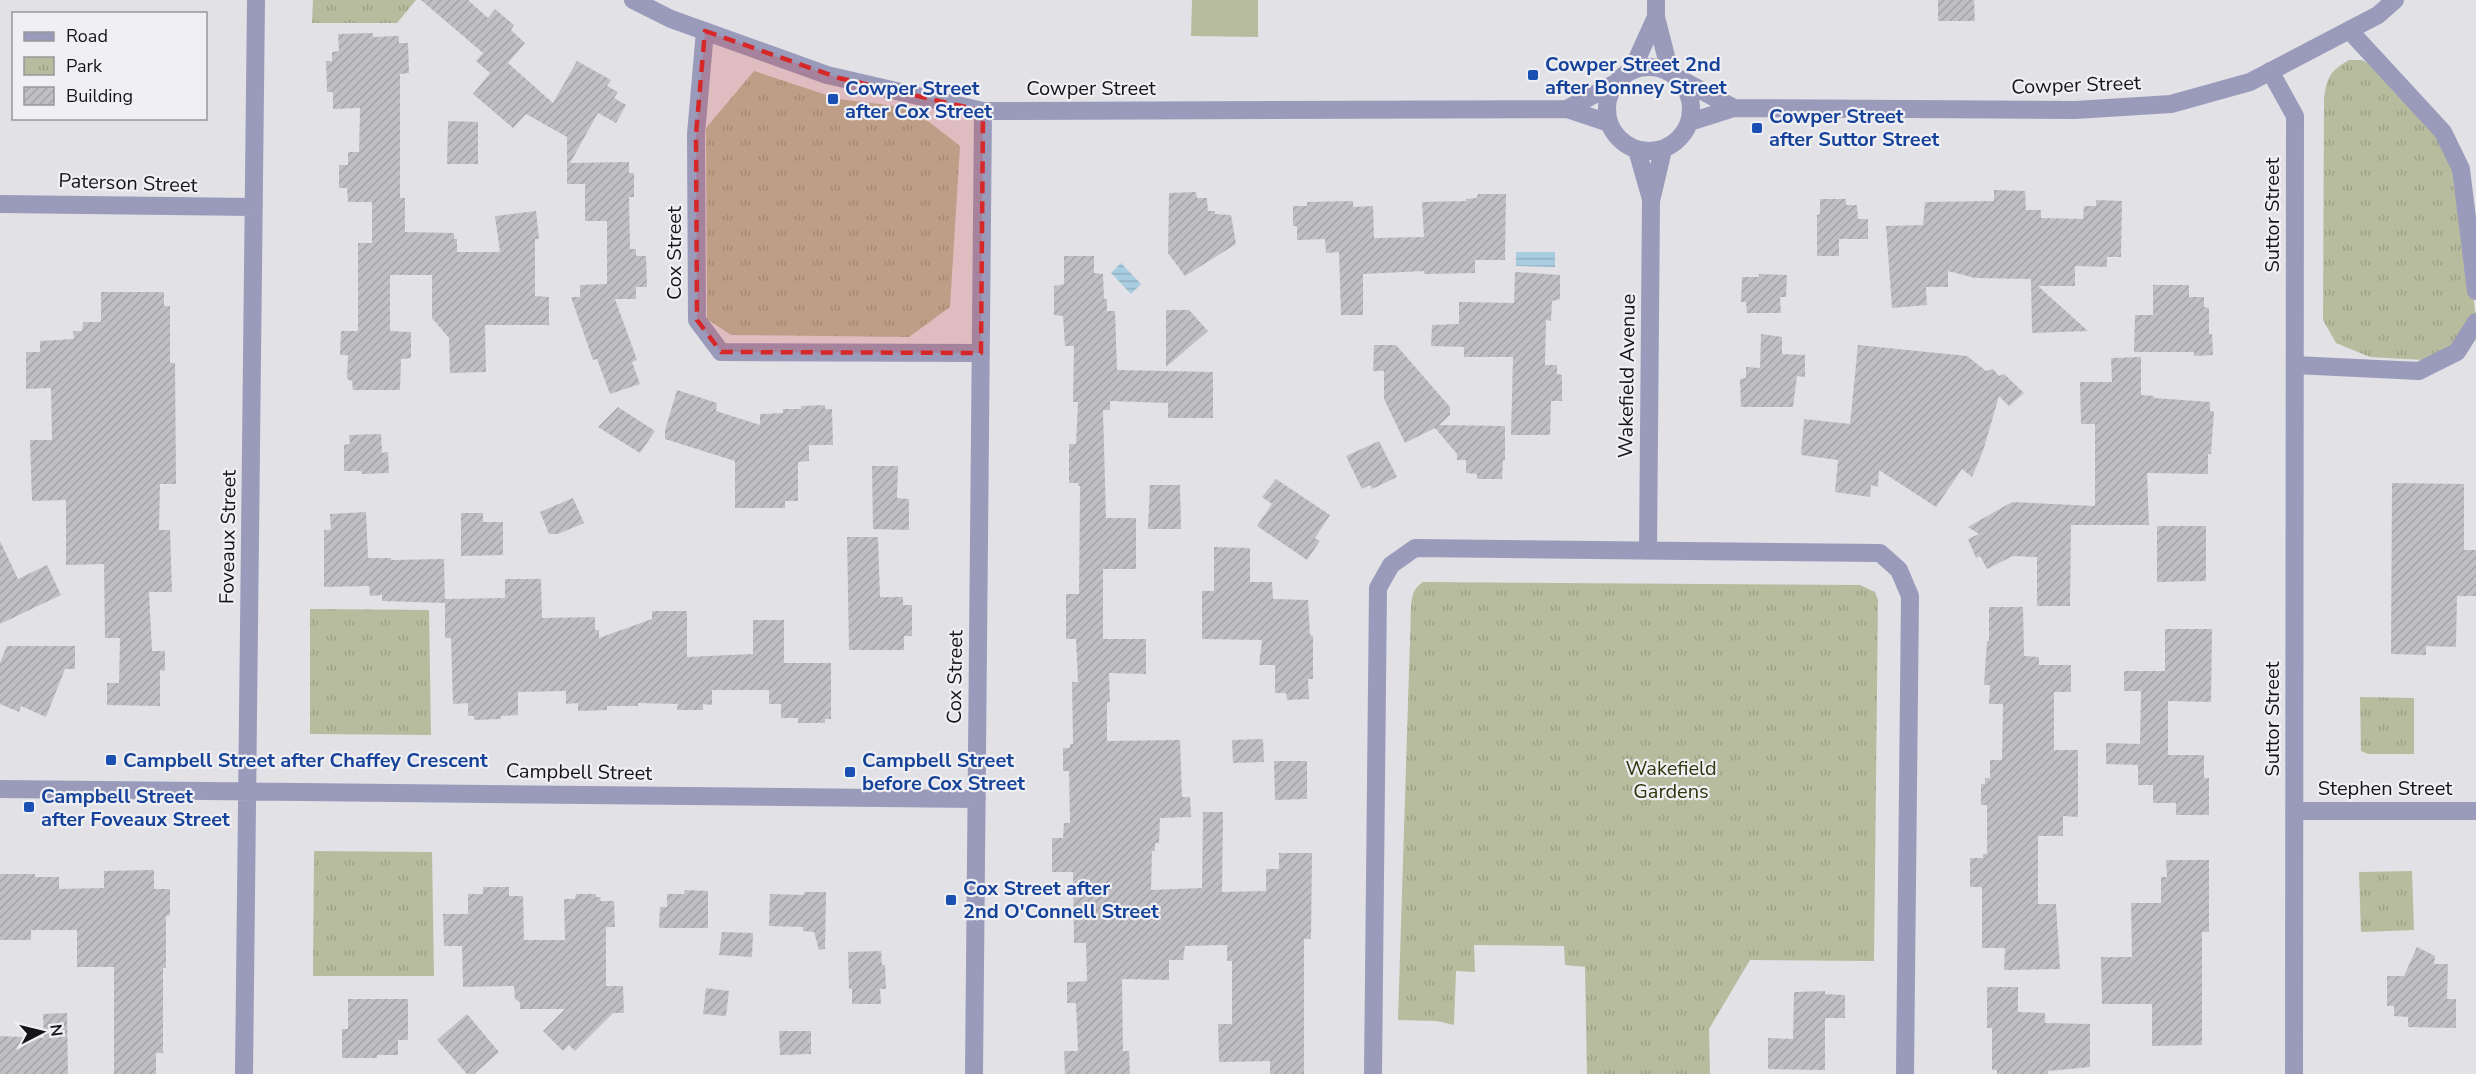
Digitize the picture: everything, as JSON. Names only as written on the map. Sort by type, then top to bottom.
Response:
[{"type":"street","name":"Foveaux Street","points":[[244,1074],[256,0]]},
{"type":"street","name":"Cowper Street","points":[[633,0],[671,19],[839,78],[983,111],[1567,109],[1609,123]]},
{"type":"street","name":"Cowper Street","points":[[1690,123],[1734,108],[2075,110],[2171,104],[2250,82],[2378,15],[2395,0]]},
{"type":"street","points":[[1632,70],[1656,8]]},
{"type":"street","points":[[1656,8],[1674,75],[1691,99],[1690,123],[1677,142],[1663,150],[1650,152],[1637,150],[1625,144],[1615,134],[1609,123],[1607,110],[1614,84],[1632,70],[1651,67],[1674,75]]},
{"type":"street","points":[[2349,30],[2443,132],[2461,169],[2476,291]]},
{"type":"street","name":"Cox Street","points":[[705,31],[696,134],[697,320],[722,352],[981,353]]},
{"type":"street","name":"Suttor Street","points":[[2270,71],[2295,116],[2294,1074]]},
{"type":"street","name":"Cowper Street","points":[[1674,75],[1734,108]]},
{"type":"street","name":"Cowper Street","points":[[1567,109],[1614,84]]},
{"type":"street","name":"Cox Street","points":[[974,1074],[983,111]]},
{"type":"street","name":"Wakefield Avenue","points":[[1637,150],[1651,201]]},
{"type":"street","name":"Wakefield Avenue","points":[[1648,550],[1651,201],[1663,150]]},
{"type":"street","name":"Paterson Street","points":[[0,204],[254,207]]},
{"type":"street","points":[[2295,365],[2419,371],[2457,352],[2476,322]]},
{"type":"street","points":[[1372,1074],[1377,588],[1391,565],[1415,548],[1880,552],[1899,570],[1910,596],[1905,1074]]},
{"type":"street","name":"Campbell Street","points":[[0,789],[977,799]]},
{"type":"street","name":"Stephen Street","points":[[2294,811],[2476,811]]},
{"type":"highlighted area","points":[[705,31],[839,78],[983,111],[981,353],[721,352],[697,320],[696,134]]},
{"type":"green space","points":[[313,0],[416,0],[397,23],[312,23]]},
{"type":"green space","points":[[1192,0],[1258,0],[1258,37],[1191,36]]},
{"type":"green space","points":[[2349,60],[2362,60],[2378,69],[2439,133],[2457,172],[2476,318],[2454,351],[2423,360],[2370,357],[2336,343],[2323,320],[2324,99],[2330,75]]},
{"type":"green space","points":[[754,71],[839,99],[911,108],[960,146],[950,307],[909,337],[731,335],[707,319],[706,128]]},
{"type":"green space","name":"Wakefield Gardens","points":[[1423,582],[1860,585],[1875,592],[1878,600],[1874,961],[1750,960],[1709,1029],[1710,1074],[1587,1074],[1585,967],[1565,965],[1564,946],[1474,945],[1475,972],[1456,971],[1454,1025],[1437,1021],[1398,1020],[1411,607],[1414,593]]},
{"type":"green space","points":[[310,609],[429,610],[431,735],[310,734]]},
{"type":"green space","points":[[2360,697],[2414,698],[2414,754],[2368,754],[2361,751]]},
{"type":"green space","points":[[314,851],[432,852],[434,976],[313,976]]},
{"type":"green space","points":[[2412,871],[2414,930],[2361,932],[2359,872]]},
{"type":"water","points":[[1516,252],[1555,252],[1555,267],[1516,266]]},
{"type":"water","points":[[1121,263],[1141,284],[1131,294],[1111,273]]},
{"type":"building","points":[[421,0],[468,0],[488,18],[495,9],[514,25],[511,30],[525,43],[508,63],[553,103],[577,61],[611,80],[607,86],[618,92],[614,98],[626,105],[616,123],[598,113],[570,163],[629,162],[629,173],[634,173],[634,197],[629,197],[630,249],[636,249],[636,256],[646,256],[647,287],[636,287],[636,299],[615,299],[637,360],[632,362],[640,384],[610,394],[597,359],[593,360],[571,297],[580,297],[580,285],[607,284],[607,221],[585,221],[585,184],[567,184],[567,137],[526,114],[513,128],[473,94],[490,73],[476,61],[483,53]]},
{"type":"building","points":[[1938,0],[1974,0],[1975,21],[1938,21]]},
{"type":"building","points":[[373,33],[373,37],[399,36],[399,43],[408,43],[409,73],[400,74],[400,198],[405,198],[405,232],[454,233],[454,239],[457,239],[457,252],[500,252],[495,216],[536,211],[539,239],[535,239],[535,296],[549,297],[549,325],[485,325],[486,372],[450,373],[449,338],[432,318],[432,275],[390,275],[390,331],[411,332],[411,358],[401,359],[400,390],[353,390],[352,381],[347,379],[348,355],[340,355],[341,331],[358,331],[358,243],[372,243],[372,202],[348,202],[347,188],[339,188],[339,165],[348,165],[348,152],[359,152],[360,108],[333,109],[333,92],[327,92],[326,61],[332,61],[332,52],[339,51],[338,34]]},
{"type":"building","points":[[448,121],[478,122],[478,164],[447,164]]},
{"type":"building","points":[[1994,190],[2025,191],[2026,210],[2041,210],[2041,218],[2083,219],[2084,206],[2096,206],[2096,200],[2122,201],[2121,257],[2107,257],[2107,267],[2075,266],[2075,286],[2038,286],[2088,331],[2032,333],[2031,279],[1975,278],[1948,271],[1948,287],[1926,287],[1927,305],[1892,308],[1886,226],[1923,225],[1925,202],[1994,201]]},
{"type":"building","points":[[1196,192],[1197,198],[1207,198],[1208,211],[1231,215],[1236,244],[1185,276],[1168,253],[1169,193]]},
{"type":"building","points":[[1478,194],[1506,194],[1505,260],[1475,260],[1475,273],[1424,274],[1424,271],[1363,274],[1363,315],[1341,315],[1339,252],[1326,253],[1325,239],[1297,240],[1297,226],[1293,226],[1293,206],[1307,206],[1307,202],[1353,201],[1353,207],[1373,206],[1374,238],[1424,237],[1422,202],[1466,201],[1466,199],[1477,198]]},
{"type":"building","points":[[1820,199],[1846,199],[1846,205],[1857,205],[1858,219],[1868,219],[1868,239],[1839,239],[1839,256],[1817,256],[1817,215],[1820,214]]},
{"type":"building","points":[[1064,256],[1094,256],[1094,273],[1103,274],[1107,311],[1115,311],[1117,370],[1213,372],[1213,418],[1168,418],[1168,403],[1110,401],[1110,410],[1103,410],[1106,518],[1136,518],[1136,569],[1103,569],[1103,639],[1146,639],[1146,674],[1109,673],[1110,702],[1107,702],[1107,741],[1180,740],[1182,797],[1190,797],[1191,817],[1160,818],[1159,843],[1155,843],[1155,851],[1152,851],[1151,890],[1202,888],[1203,812],[1223,812],[1222,892],[1266,891],[1266,869],[1279,869],[1279,853],[1312,853],[1311,939],[1304,939],[1304,1074],[1270,1074],[1270,1061],[1219,1062],[1218,1024],[1232,1024],[1232,961],[1227,961],[1227,945],[1185,946],[1183,960],[1169,960],[1169,980],[1122,979],[1123,1051],[1129,1051],[1130,1074],[1065,1074],[1064,1051],[1078,1051],[1076,1003],[1067,1003],[1067,982],[1087,981],[1086,943],[1074,943],[1073,872],[1052,872],[1052,838],[1063,838],[1064,823],[1070,823],[1069,771],[1063,771],[1063,748],[1070,748],[1070,744],[1073,744],[1072,682],[1078,682],[1076,639],[1066,639],[1066,594],[1079,594],[1080,486],[1078,483],[1069,483],[1069,444],[1076,444],[1078,402],[1073,402],[1074,346],[1065,346],[1063,316],[1054,315],[1054,286],[1064,284]]},
{"type":"building","points":[[1515,272],[1560,275],[1560,299],[1552,301],[1551,321],[1546,320],[1545,365],[1557,365],[1557,374],[1562,375],[1562,401],[1551,401],[1550,435],[1511,435],[1513,357],[1464,357],[1464,347],[1431,346],[1432,325],[1459,324],[1459,302],[1514,303]]},
{"type":"building","points":[[1759,274],[1787,275],[1786,297],[1780,297],[1781,313],[1747,313],[1746,302],[1741,302],[1742,277],[1759,277]]},
{"type":"building","points":[[2153,285],[2189,285],[2189,297],[2204,297],[2204,307],[2209,308],[2209,334],[2212,334],[2213,355],[2194,356],[2194,352],[2134,352],[2135,315],[2153,315]]},
{"type":"building","points":[[101,292],[164,292],[164,306],[170,306],[170,363],[175,363],[176,484],[160,484],[159,530],[170,530],[172,592],[149,592],[152,651],[165,651],[165,671],[160,670],[160,706],[107,705],[107,683],[119,683],[120,638],[105,638],[104,564],[66,565],[66,500],[32,501],[30,440],[52,440],[51,388],[26,389],[26,352],[40,352],[40,341],[74,339],[73,331],[82,331],[83,322],[101,322]]},
{"type":"building","points":[[1166,310],[1189,310],[1208,331],[1166,367]]},
{"type":"building","points":[[1761,334],[1782,337],[1782,354],[1805,355],[1805,377],[1797,376],[1793,407],[1741,407],[1740,379],[1746,378],[1746,367],[1760,368]]},
{"type":"building","points":[[1374,345],[1396,345],[1450,407],[1450,415],[1439,425],[1505,426],[1505,460],[1503,460],[1502,479],[1477,479],[1477,474],[1466,473],[1466,460],[1457,460],[1457,454],[1435,428],[1405,443],[1384,399],[1384,371],[1373,371]]},
{"type":"building","points":[[1858,345],[1967,356],[1986,371],[1993,369],[1999,376],[2004,374],[2024,393],[2009,406],[1999,396],[1983,451],[1972,477],[1962,469],[1936,507],[1879,470],[1878,487],[1871,485],[1870,497],[1835,492],[1838,460],[1801,455],[1804,419],[1850,424]]},
{"type":"building","points":[[2141,357],[2141,395],[2210,402],[2210,411],[2214,411],[2211,454],[2208,454],[2208,474],[2147,473],[2149,525],[2071,525],[2070,606],[2037,606],[2037,557],[2013,556],[1987,569],[1980,556],[1976,558],[1968,539],[1979,534],[1968,527],[2012,502],[2095,506],[2095,424],[2081,424],[2080,382],[2112,382],[2111,358]]},
{"type":"building","points":[[677,390],[717,403],[716,411],[760,425],[760,414],[783,413],[783,409],[801,409],[801,406],[825,405],[825,409],[832,409],[833,445],[809,445],[809,461],[798,462],[798,501],[785,501],[785,508],[735,508],[735,461],[665,439],[665,430]]},
{"type":"building","points":[[618,407],[655,431],[640,453],[598,427]]},
{"type":"building","points":[[381,434],[382,453],[388,452],[389,473],[362,474],[361,471],[344,471],[344,445],[350,444],[349,435]]},
{"type":"building","points":[[1379,441],[1397,477],[1372,489],[1370,485],[1362,489],[1346,456]]},
{"type":"building","points":[[872,466],[898,466],[897,498],[909,499],[909,530],[873,529]]},
{"type":"building","points":[[1276,479],[1330,515],[1315,538],[1320,541],[1307,560],[1257,526],[1272,504],[1262,497]]},
{"type":"building","points":[[2392,483],[2464,484],[2464,550],[2476,550],[2476,596],[2457,596],[2456,647],[2426,646],[2426,655],[2391,654]]},
{"type":"building","points":[[1150,485],[1180,485],[1181,529],[1148,529]]},
{"type":"building","points":[[573,498],[584,523],[558,534],[549,534],[540,512]]},
{"type":"building","points":[[366,512],[368,558],[444,559],[445,603],[382,601],[382,595],[370,596],[369,586],[324,587],[324,530],[331,530],[330,514]]},
{"type":"building","points":[[461,513],[483,513],[483,522],[503,522],[503,555],[461,556]]},
{"type":"building","points":[[2157,526],[2206,526],[2206,581],[2157,582]]},
{"type":"building","points":[[847,537],[878,537],[880,597],[903,597],[903,605],[912,605],[912,636],[904,636],[904,650],[849,650]]},
{"type":"building","points":[[0,541],[18,579],[47,565],[61,595],[0,624]]},
{"type":"building","points":[[1214,547],[1250,548],[1250,582],[1272,582],[1273,599],[1308,600],[1310,635],[1313,636],[1313,679],[1308,679],[1309,699],[1287,700],[1286,693],[1275,693],[1275,665],[1259,665],[1262,640],[1202,639],[1202,591],[1214,591]]},
{"type":"building","points":[[505,579],[541,579],[542,618],[595,617],[595,630],[599,630],[599,638],[652,619],[652,611],[687,611],[687,657],[753,654],[753,620],[784,620],[784,663],[831,663],[831,719],[825,719],[825,723],[798,723],[798,718],[781,718],[781,704],[769,704],[769,690],[712,690],[712,705],[703,704],[703,710],[677,710],[678,704],[638,703],[638,706],[607,706],[607,710],[578,711],[578,703],[566,704],[566,691],[518,692],[518,715],[501,716],[501,719],[474,720],[474,716],[468,716],[468,703],[453,704],[451,638],[445,638],[445,599],[505,598]]},
{"type":"building","points":[[1989,607],[2023,607],[2024,656],[2039,657],[2039,665],[2071,665],[2071,692],[2054,692],[2054,750],[2078,750],[2078,817],[2063,816],[2063,836],[2038,836],[2038,904],[2056,904],[2060,969],[2004,970],[2005,948],[1982,948],[1982,887],[1970,887],[1970,858],[1983,858],[1983,854],[1987,854],[1987,805],[1981,805],[1981,784],[1985,784],[1985,778],[1990,778],[1990,760],[2002,760],[2003,704],[1989,704],[1990,685],[1984,685],[1987,641],[1989,641]]},
{"type":"building","points":[[2165,629],[2212,629],[2211,702],[2168,701],[2168,755],[2204,755],[2204,778],[2209,778],[2209,815],[2176,815],[2176,803],[2153,803],[2153,785],[2138,785],[2138,765],[2106,764],[2106,743],[2140,744],[2141,691],[2124,691],[2124,671],[2165,671]]},
{"type":"building","points":[[7,646],[75,646],[75,669],[65,669],[46,717],[21,706],[19,712],[0,704],[0,663]]},
{"type":"building","points":[[1263,739],[1264,762],[1233,763],[1232,740]]},
{"type":"building","points":[[1274,761],[1307,761],[1307,799],[1275,800]]},
{"type":"building","points":[[2166,860],[2209,860],[2209,932],[2202,932],[2202,1045],[2152,1046],[2152,1004],[2102,1004],[2101,957],[2132,957],[2131,903],[2161,903],[2161,877],[2167,877]]},
{"type":"building","points":[[154,870],[154,889],[170,889],[170,915],[166,916],[166,968],[163,968],[163,1053],[156,1053],[156,1074],[114,1074],[114,967],[77,967],[77,930],[31,930],[31,940],[0,940],[0,874],[59,877],[59,889],[104,888],[104,871]]},
{"type":"building","points":[[483,887],[509,887],[509,896],[523,896],[524,940],[565,940],[564,899],[575,899],[576,894],[596,894],[596,897],[601,897],[600,901],[614,901],[615,927],[606,927],[606,986],[623,986],[624,1013],[613,1013],[575,1051],[569,1045],[563,1051],[543,1031],[565,1009],[520,1009],[520,1002],[515,999],[514,986],[463,987],[462,946],[444,946],[443,914],[468,914],[468,894],[483,894]]},
{"type":"building","points":[[685,890],[708,891],[708,928],[659,928],[660,907],[667,907],[667,894],[684,894]]},
{"type":"building","points":[[804,892],[826,892],[825,949],[819,950],[814,932],[803,931],[803,927],[769,926],[770,894],[804,895]]},
{"type":"building","points":[[722,932],[753,933],[752,957],[719,955]]},
{"type":"building","points":[[2417,947],[2435,956],[2434,964],[2448,964],[2447,999],[2456,999],[2456,1028],[2408,1027],[2408,1017],[2394,1016],[2394,1006],[2387,1006],[2387,976],[2404,976]]},
{"type":"building","points":[[881,951],[882,965],[885,965],[886,989],[880,989],[881,1004],[852,1004],[852,989],[849,989],[848,952]]},
{"type":"building","points":[[1987,987],[2018,987],[2018,1012],[2045,1013],[2045,1023],[2090,1024],[2090,1067],[2048,1071],[2048,1074],[1997,1074],[1997,1070],[1992,1070],[1992,1028],[1987,1028]]},
{"type":"building","points":[[706,988],[729,991],[726,1016],[703,1014]]},
{"type":"building","points":[[1825,991],[1825,994],[1845,995],[1845,1018],[1825,1018],[1825,1070],[1768,1069],[1768,1038],[1793,1039],[1794,992]]},
{"type":"building","points":[[348,999],[408,999],[408,1040],[398,1040],[398,1055],[377,1055],[377,1058],[342,1058],[342,1029],[348,1029]]},
{"type":"building","points":[[67,1013],[68,1074],[0,1074],[0,1036],[44,1038],[43,1014]]},
{"type":"building","points":[[467,1014],[499,1052],[474,1074],[467,1074],[437,1040]]},
{"type":"building","points":[[779,1031],[811,1031],[811,1054],[780,1055]]},
{"type":"place","name":"Cowper Street 2nd after Bonney Street","points":[[1533,75]]},
{"type":"place","name":"Cowper Street after Cox Street","points":[[833,99]]},
{"type":"place","name":"Cowper Street after Suttor Street","points":[[1757,128]]},
{"type":"place","name":"Campbell Street after Chaffey Crescent","points":[[111,760]]},
{"type":"place","name":"Campbell Street before Cox Street","points":[[850,772]]},
{"type":"place","name":"Campbell Street after Foveaux Street","points":[[29,807]]},
{"type":"place","name":"Cox Street after 2nd O'Connell Street","points":[[951,900]]}]
